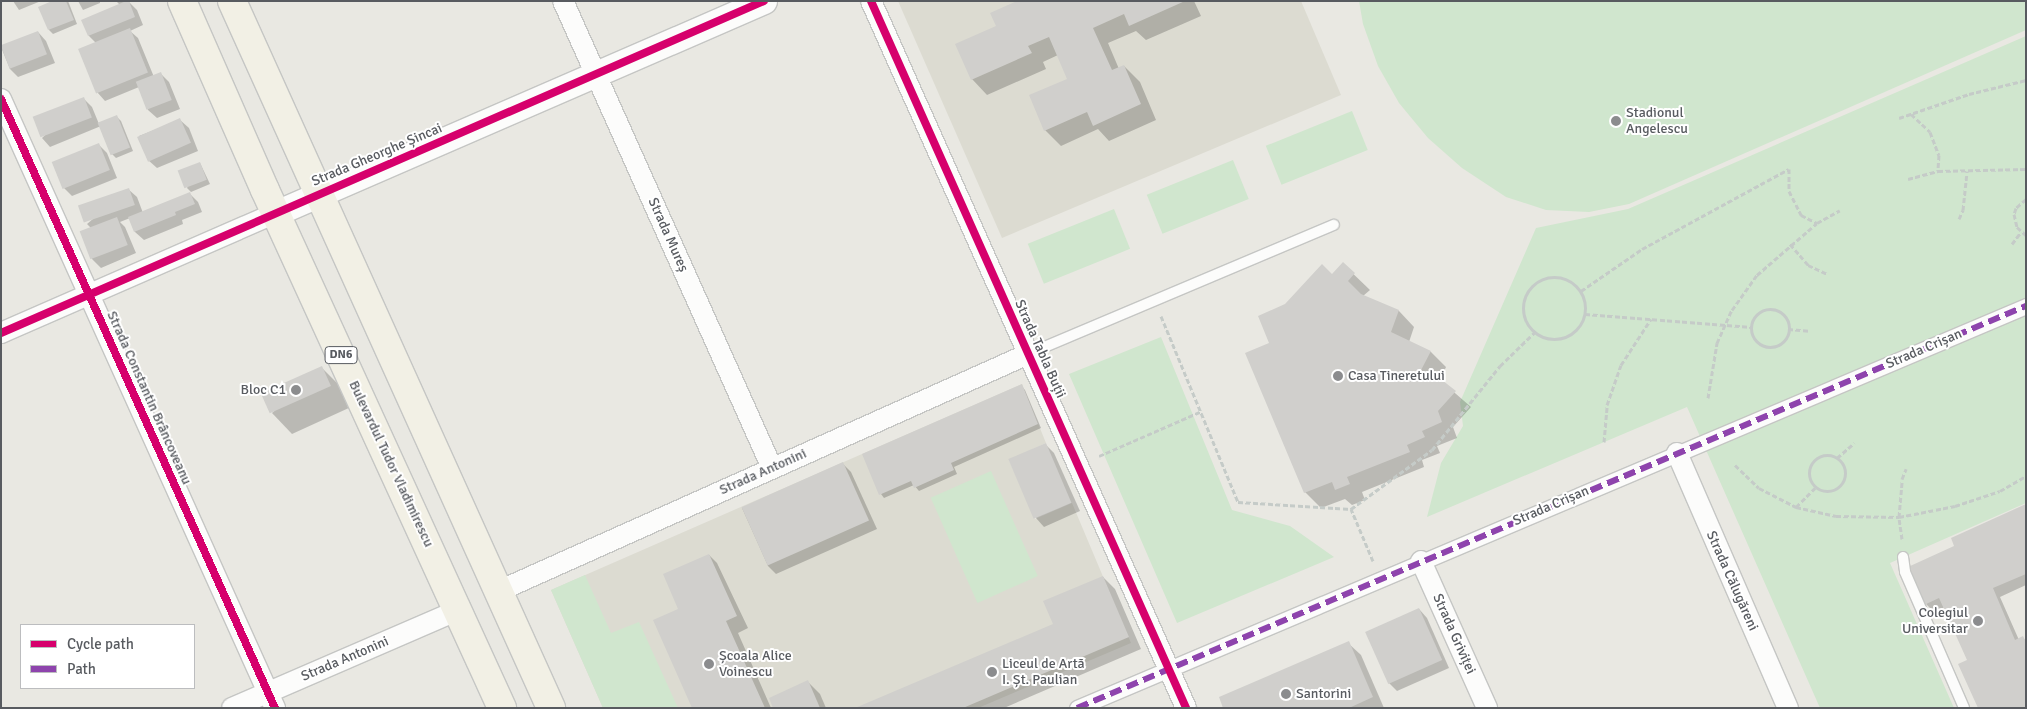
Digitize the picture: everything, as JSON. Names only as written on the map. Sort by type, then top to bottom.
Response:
[{"type":"main road","name":"Bulevardul Tudor Vladimirescu","points":[[182,1],[276,213],[459,610],[502,708]]},
{"type":"main road","points":[[232,1],[551,708]]},
{"type":"street","name":"Strada Mureș","points":[[563,1],[772,468]]},
{"type":"street","name":"Strada Gheorghe Șincai","points":[[1,333],[764,1]]},
{"type":"street","name":"Strada Tabla Buții","points":[[871,1],[1186,708]]},
{"type":"street","name":"Strada Constantin Brâncoveanu","points":[[1,99],[271,700]]},
{"type":"street","name":"Strada Crișan","points":[[1077,708],[1380,578],[2026,306]]},
{"type":"street","name":"Strada Antonini","points":[[499,591],[1028,354]]},
{"type":"street","name":"Strada Călugăreni","points":[[1677,453],[1788,708]]},
{"type":"street","name":"Strada Griviței","points":[[1421,561],[1488,708]]},
{"type":"street","name":"Strada Antonini","points":[[232,708],[271,700],[459,610]]},
{"type":"lane","points":[[1028,354],[1334,224]]},
{"type":"lane","points":[[1903,557],[1904,572],[1963,707]]},
{"type":"path","points":[[1899,118],[1969,94],[2026,80]]},
{"type":"path","points":[[1911,114],[1930,132],[1939,156],[1938,171]]},
{"type":"path","points":[[1580,291],[1642,249],[1789,169],[1789,190],[1801,215],[1817,223]]},
{"type":"path","points":[[1908,180],[1938,171],[2026,169]]},
{"type":"path","points":[[1959,219],[1963,210],[1967,170]]},
{"type":"path","points":[[2026,199],[2016,208],[2014,214],[2017,227],[2026,235]]},
{"type":"path","points":[[1708,398],[1718,343],[1732,310],[1757,275],[1790,244],[1817,223],[1840,210]]},
{"type":"path","points":[[2012,244],[2021,232]]},
{"type":"path","points":[[1790,244],[1808,265],[1827,274]]},
{"type":"path","points":[[1546,278],[1561,278],[1574,284],[1580,291],[1584,298],[1585,314],[1578,328],[1565,337],[1555,339],[1535,332],[1524,316],[1525,297],[1537,282],[1546,278]]},
{"type":"path","points":[[1154,301],[1202,411],[1238,502],[1351,510],[1432,450],[1500,366],[1535,332]]},
{"type":"path","points":[[1774,310],[1784,317],[1788,329],[1784,340],[1780,344],[1769,347],[1758,343],[1751,333],[1751,327],[1756,315],[1761,312],[1774,310]]},
{"type":"path","points":[[1585,314],[1751,327]]},
{"type":"path","points":[[1604,442],[1607,405],[1620,365],[1651,318]]},
{"type":"path","points":[[1788,329],[1809,331]]},
{"type":"path","points":[[1078,465],[1202,411]]},
{"type":"path","points":[[1837,458],[1854,443]]},
{"type":"path","points":[[1825,455],[1837,458],[1842,463],[1845,476],[1840,487],[1827,492],[1815,488],[1808,477],[1810,465],[1814,460],[1825,455]]},
{"type":"path","points":[[1735,465],[1759,488],[1796,508],[1836,516],[1899,517],[1955,506],[2000,490],[2026,476]]},
{"type":"path","points":[[1903,557],[1899,517],[1902,479],[1906,469]]},
{"type":"path","points":[[1796,508],[1815,488]]},
{"type":"path","points":[[1351,510],[1380,578]]},
{"type":"shaded area","points":[[898,1],[1301,1],[1341,95],[1002,238]]},
{"type":"shaded area","points":[[1022,384],[1046,443],[1009,460],[1035,519],[1072,503],[1131,643],[978,708],[603,708],[551,590]]},
{"type":"green space","name":"Stadionul Angelescu","points":[[1359,1],[2026,1],[2026,30],[1629,204],[1589,212],[1546,210],[1506,197],[1462,168],[1428,138],[1399,103],[1378,66],[1363,24]]},
{"type":"green space","points":[[2026,36],[2026,503],[1890,563],[1954,708],[1820,708],[1687,407],[1427,517],[1441,463],[1463,426],[1460,402],[1536,228],[1628,209]]},
{"type":"green space","points":[[1352,111],[1368,150],[1282,185],[1266,146]]},
{"type":"green space","points":[[1233,160],[1249,199],[1163,234],[1147,195]]},
{"type":"green space","points":[[1114,209],[1130,249],[1044,284],[1028,244]]},
{"type":"green space","points":[[1161,337],[1232,510],[1290,526],[1334,557],[1177,623],[1069,374]]},
{"type":"green space","points":[[991,471],[1038,576],[977,603],[931,498]]},
{"type":"green space","points":[[585,575],[611,633],[639,622],[678,708],[603,708],[551,590]]},
{"type":"building","points":[[52,1],[66,1],[74,20],[48,30],[38,7]]},
{"type":"building","points":[[129,1],[135,17],[88,36],[81,20]]},
{"type":"building","points":[[1017,1],[1185,1],[1129,26],[1124,14],[1093,28],[1112,70],[1124,65],[1141,104],[1093,126],[1087,112],[1044,131],[1029,95],[1067,79],[1049,37],[1028,46],[1032,53],[971,80],[955,44],[996,26],[990,13]]},
{"type":"building","points":[[130,28],[148,73],[96,93],[78,49]]},
{"type":"building","points":[[38,31],[47,54],[10,69],[1,45]]},
{"type":"building","points":[[161,72],[172,100],[147,110],[136,82]]},
{"type":"building","points":[[84,97],[92,118],[41,137],[33,117]]},
{"type":"building","points":[[117,115],[130,147],[111,155],[98,123]]},
{"type":"building","points":[[180,118],[191,143],[148,162],[137,137]]},
{"type":"building","points":[[99,143],[110,170],[63,189],[52,162]]},
{"type":"building","points":[[200,162],[207,180],[184,188],[178,171]]},
{"type":"building","points":[[129,188],[135,205],[84,223],[78,206]]},
{"type":"building","points":[[190,192],[195,204],[175,212],[176,215],[134,232],[128,217]]},
{"type":"building","points":[[117,217],[128,245],[90,259],[80,231]]},
{"type":"building","name":"Casa Tineretului","points":[[1343,262],[1355,273],[1348,281],[1361,294],[1399,310],[1391,332],[1431,351],[1419,374],[1424,379],[1433,373],[1456,391],[1438,411],[1442,422],[1422,431],[1425,437],[1407,445],[1410,452],[1347,477],[1350,484],[1335,490],[1332,482],[1304,493],[1245,353],[1269,343],[1258,316],[1285,304],[1322,264],[1332,274]]},
{"type":"building","name":"Bloc C1","points":[[322,366],[331,386],[270,413],[261,393]]},
{"type":"building","points":[[1022,384],[1038,424],[951,463],[954,470],[914,488],[911,481],[879,495],[862,454]]},
{"type":"building","points":[[1046,443],[1071,503],[1034,519],[1008,459]]},
{"type":"building","points":[[843,462],[869,520],[768,566],[742,507]]},
{"type":"building","name":"Colegiul Universitar","points":[[2026,504],[2026,574],[1993,588],[2015,640],[2023,636],[2026,642],[2026,708],[1978,708],[1958,664],[1967,660],[1939,598],[1924,605],[1908,567],[1954,546],[1951,538]]},
{"type":"building","name":"Școala Alice Voinescu","points":[[709,554],[737,616],[726,621],[765,708],[692,708],[653,620],[678,609],[663,574]]},
{"type":"building","name":"Liceul de Artă I. Șt. Paulian","points":[[1103,576],[1129,637],[963,708],[855,708],[1053,624],[1043,601]]},
{"type":"building","points":[[1419,608],[1442,660],[1388,684],[1365,632]]},
{"type":"building","points":[[1349,641],[1373,697],[1349,708],[1223,708],[1219,697]]},
{"type":"building","points":[[808,680],[820,708],[773,708],[769,698]]},
{"type":"marked path","points":[[1077,708],[2026,306]]},
{"type":"cycle path","points":[[1,333],[764,1]]},
{"type":"cycle path","points":[[871,1],[1186,708]]},
{"type":"cycle path","points":[[1,99],[275,708]]},
{"type":"place","name":"Stadionul Angelescu","points":[[1616,121]]},
{"type":"place","name":"Casa Tineretului","points":[[1338,376]]},
{"type":"place","name":"Bloc C1","points":[[296,390]]},
{"type":"place","name":"Colegiul Universitar","points":[[1978,621]]},
{"type":"place","name":"Școala Alice Voinescu","points":[[709,664]]},
{"type":"place","name":"Liceul de Artă I. Șt. Paulian","points":[[992,672]]},
{"type":"place","name":"Santorini","points":[[1286,694]]}]
